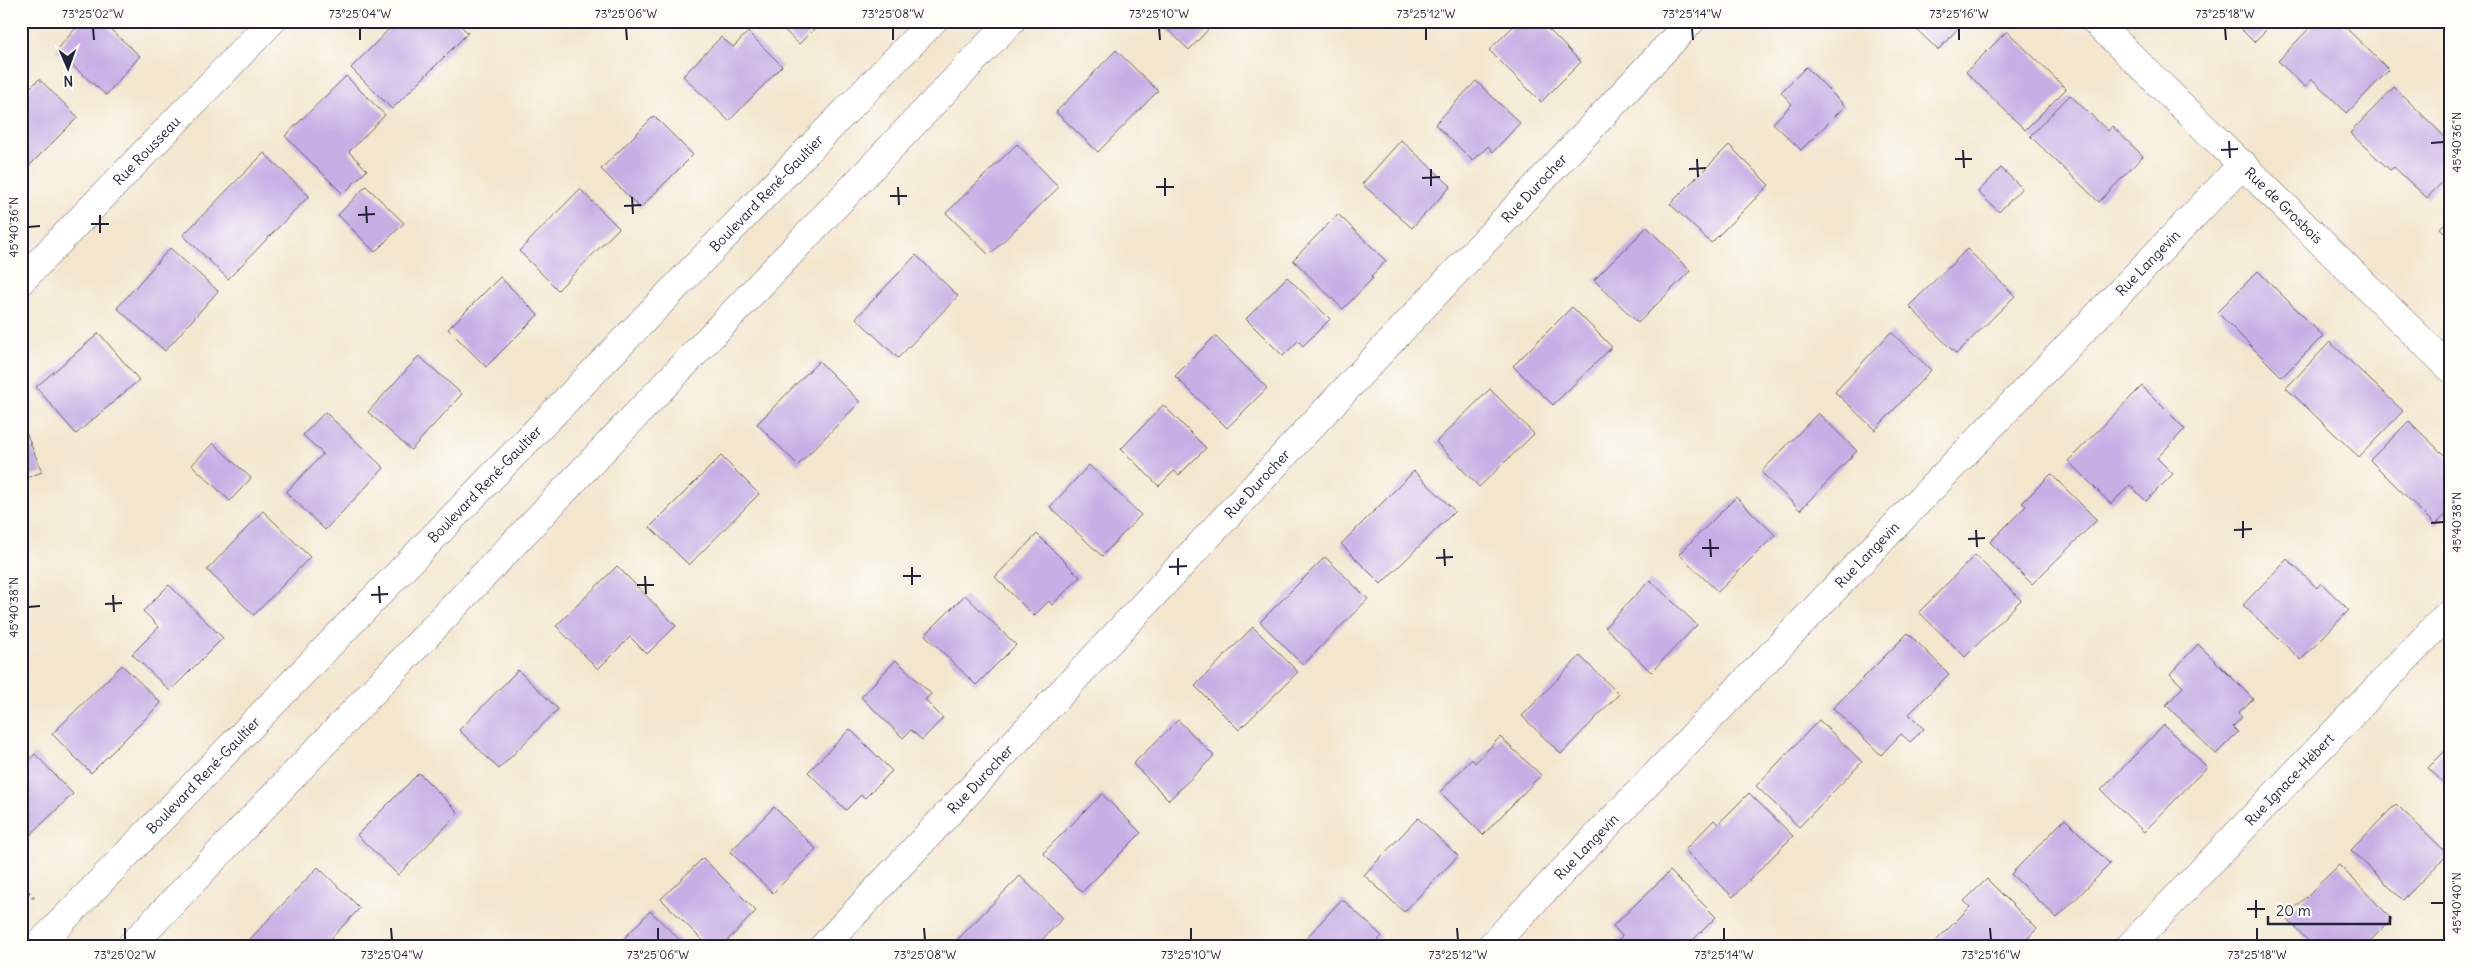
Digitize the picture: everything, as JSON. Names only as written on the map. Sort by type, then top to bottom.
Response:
[{"type":"street","name":"Rue Rousseau","points":[[21,281],[272,21]]},
{"type":"street","name":"Boulevard René-Gaultier","points":[[37,947],[932,21]]},
{"type":"street","points":[[130,947],[1011,21]]},
{"type":"street","name":"Rue Durocher","points":[[823,947],[1691,21]]},
{"type":"street","name":"Rue de Grosbois","points":[[2095,21],[2450,368]]},
{"type":"street","name":"Rue Langevin","points":[[1490,947],[2243,164]]},
{"type":"street","name":"Rue Ignace-Hébert","points":[[2129,947],[2450,612]]},
{"type":"building","points":[[82,21],[101,21],[140,56],[106,95],[56,51]]},
{"type":"building","points":[[397,21],[456,21],[468,33],[392,109],[351,68]]},
{"type":"building","points":[[775,21],[822,21],[799,44]]},
{"type":"building","points":[[1159,21],[1216,21],[1189,50]]},
{"type":"building","points":[[1519,21],[1540,21],[1581,62],[1541,102],[1489,50]]},
{"type":"building","points":[[1908,21],[1965,21],[1938,50]]},
{"type":"building","points":[[2233,21],[2275,21],[2254,42]]},
{"type":"building","points":[[2316,21],[2339,21],[2389,70],[2347,113],[2312,79],[2305,87],[2278,61]]},
{"type":"building","points":[[2007,31],[2066,89],[2025,130],[1966,72]]},
{"type":"building","points":[[748,32],[782,66],[729,121],[683,76],[721,37],[733,47]]},
{"type":"building","points":[[1116,50],[1158,91],[1098,152],[1056,112]]},
{"type":"building","points":[[1806,67],[1845,106],[1801,150],[1773,123],[1792,104],[1781,92]]},
{"type":"building","points":[[346,76],[385,115],[349,152],[367,170],[343,194],[285,136]]},
{"type":"building","points":[[39,79],[78,117],[25,170],[21,166],[21,97]]},
{"type":"building","points":[[1476,81],[1520,123],[1493,152],[1488,146],[1473,161],[1435,124]]},
{"type":"building","points":[[2394,87],[2450,142],[2450,174],[2427,198],[2394,167],[2390,170],[2350,133]]},
{"type":"building","points":[[2070,95],[2108,131],[2112,126],[2143,156],[2099,202],[2030,136]]},
{"type":"building","points":[[654,116],[693,155],[640,208],[601,169]]},
{"type":"building","points":[[1401,140],[1451,186],[1412,228],[1362,184]]},
{"type":"building","points":[[1017,144],[1059,187],[989,255],[946,213]]},
{"type":"building","points":[[1729,145],[1769,185],[1711,243],[1670,204]]},
{"type":"building","points":[[264,153],[309,196],[228,279],[183,235]]},
{"type":"building","points":[[2001,168],[2022,188],[1999,212],[1978,192]]},
{"type":"building","points":[[366,186],[404,223],[375,252],[338,215]]},
{"type":"building","points":[[580,189],[619,228],[558,290],[519,251]]},
{"type":"building","points":[[1338,214],[1386,261],[1371,276],[1373,278],[1343,309],[1293,260]]},
{"type":"building","points":[[2450,218],[2450,238],[2440,228]]},
{"type":"building","points":[[1647,227],[1690,271],[1638,323],[1594,280]]},
{"type":"building","points":[[170,248],[218,291],[165,351],[117,308]]},
{"type":"building","points":[[1967,249],[2015,296],[1956,354],[1909,306]]},
{"type":"building","points":[[916,255],[958,296],[898,358],[856,318]]},
{"type":"building","points":[[2258,271],[2323,336],[2282,377],[2217,312]]},
{"type":"building","points":[[500,277],[538,315],[486,367],[448,329]]},
{"type":"building","points":[[1287,277],[1330,319],[1303,346],[1298,341],[1283,356],[1246,319]]},
{"type":"building","points":[[1572,307],[1612,347],[1553,405],[1513,366]]},
{"type":"building","points":[[1891,332],[1931,370],[1875,430],[1835,392]]},
{"type":"building","points":[[99,333],[139,380],[76,434],[36,387]]},
{"type":"building","points":[[1215,336],[1267,388],[1227,428],[1175,376]]},
{"type":"building","points":[[2330,342],[2403,411],[2359,457],[2286,388]]},
{"type":"building","points":[[419,356],[462,394],[411,450],[368,412]]},
{"type":"building","points":[[819,361],[860,402],[798,465],[757,424]]},
{"type":"building","points":[[2142,386],[2185,429],[2157,458],[2173,474],[2146,501],[2130,485],[2111,504],[2068,461]]},
{"type":"building","points":[[1490,389],[1534,434],[1479,487],[1436,442]]},
{"type":"building","points":[[1163,405],[1206,448],[1179,475],[1174,471],[1159,486],[1121,449]]},
{"type":"building","points":[[325,412],[384,468],[325,530],[286,492],[323,454],[303,435]]},
{"type":"building","points":[[1818,413],[1857,451],[1800,510],[1761,472]]},
{"type":"building","points":[[21,420],[42,472],[21,480]]},
{"type":"building","points":[[2409,421],[2450,461],[2450,511],[2435,525],[2370,460]]},
{"type":"building","points":[[213,443],[251,478],[230,501],[192,465]]},
{"type":"building","points":[[721,456],[759,494],[689,565],[650,527]]},
{"type":"building","points":[[1089,465],[1141,515],[1102,556],[1050,507]]},
{"type":"building","points":[[1414,471],[1455,511],[1381,584],[1341,544]]},
{"type":"building","points":[[2051,474],[2097,520],[2032,584],[1990,542],[2026,506],[2022,503]]},
{"type":"building","points":[[1736,497],[1775,535],[1718,592],[1679,554]]},
{"type":"building","points":[[263,511],[310,557],[254,615],[207,570]]},
{"type":"building","points":[[1037,534],[1080,577],[1052,605],[1049,601],[1034,616],[995,577]]},
{"type":"building","points":[[1975,555],[2021,600],[1965,657],[1919,612]]},
{"type":"building","points":[[1325,557],[1368,599],[1303,665],[1260,622]]},
{"type":"building","points":[[2287,559],[2317,588],[2321,583],[2349,610],[2301,660],[2243,605]]},
{"type":"building","points":[[617,566],[676,626],[647,654],[630,637],[598,669],[556,626]]},
{"type":"building","points":[[1650,580],[1697,625],[1651,672],[1605,627]]},
{"type":"building","points":[[169,585],[223,638],[170,691],[132,654],[159,627],[143,611]]},
{"type":"building","points":[[965,595],[1016,645],[976,685],[925,635]]},
{"type":"building","points":[[1253,627],[1298,672],[1239,730],[1195,686]]},
{"type":"building","points":[[1908,633],[1949,674],[1909,714],[1924,729],[1910,742],[1901,734],[1881,755],[1833,708]]},
{"type":"building","points":[[2198,644],[2253,699],[2238,713],[2242,717],[2233,727],[2238,732],[2216,754],[2166,705],[2183,687],[2170,674]]},
{"type":"building","points":[[1580,656],[1619,694],[1561,754],[1522,716]]},
{"type":"building","points":[[896,660],[931,694],[925,700],[943,718],[922,740],[911,730],[903,738],[861,697]]},
{"type":"building","points":[[122,665],[161,703],[91,773],[52,734]]},
{"type":"building","points":[[518,670],[558,709],[499,769],[459,730]]},
{"type":"building","points":[[1178,720],[1214,756],[1169,800],[1133,764]]},
{"type":"building","points":[[1819,720],[1862,762],[1799,827],[1756,786]]},
{"type":"building","points":[[2164,725],[2207,767],[2144,832],[2101,790]]},
{"type":"building","points":[[850,729],[892,771],[865,798],[861,795],[846,810],[808,772]]},
{"type":"building","points":[[1500,737],[1541,775],[1483,835],[1440,792],[1472,759],[1475,763]]},
{"type":"building","points":[[2450,746],[2450,789],[2428,768]]},
{"type":"building","points":[[35,754],[73,794],[21,844],[21,767]]},
{"type":"building","points":[[419,773],[459,813],[398,875],[357,835]]},
{"type":"building","points":[[1749,793],[1793,836],[1733,897],[1685,850],[1714,820],[1718,824]]},
{"type":"building","points":[[1102,794],[1141,833],[1082,892],[1043,853]]},
{"type":"building","points":[[2396,804],[2448,854],[2403,900],[2351,850]]},
{"type":"building","points":[[774,807],[816,849],[773,893],[730,852]]},
{"type":"building","points":[[1418,818],[1458,856],[1404,912],[1364,875]]},
{"type":"building","points":[[2065,819],[2110,864],[2057,918],[2011,874]]},
{"type":"building","points":[[703,858],[756,911],[721,947],[709,947],[661,899]]},
{"type":"building","points":[[2339,865],[2392,919],[2364,947],[2314,947],[2285,917]]},
{"type":"building","points":[[318,867],[360,908],[323,947],[258,947],[250,939]]},
{"type":"building","points":[[1670,871],[1716,917],[1686,947],[1611,947],[1622,936],[1613,926]]},
{"type":"building","points":[[1020,876],[1063,918],[1035,947],[954,947],[952,945]]},
{"type":"building","points":[[1987,879],[2037,929],[2019,947],[1936,947],[1933,944],[1970,907],[1964,901]]},
{"type":"building","points":[[1342,899],[1382,936],[1372,947],[1298,947]]},
{"type":"building","points":[[650,911],[687,947],[616,947]]}]
